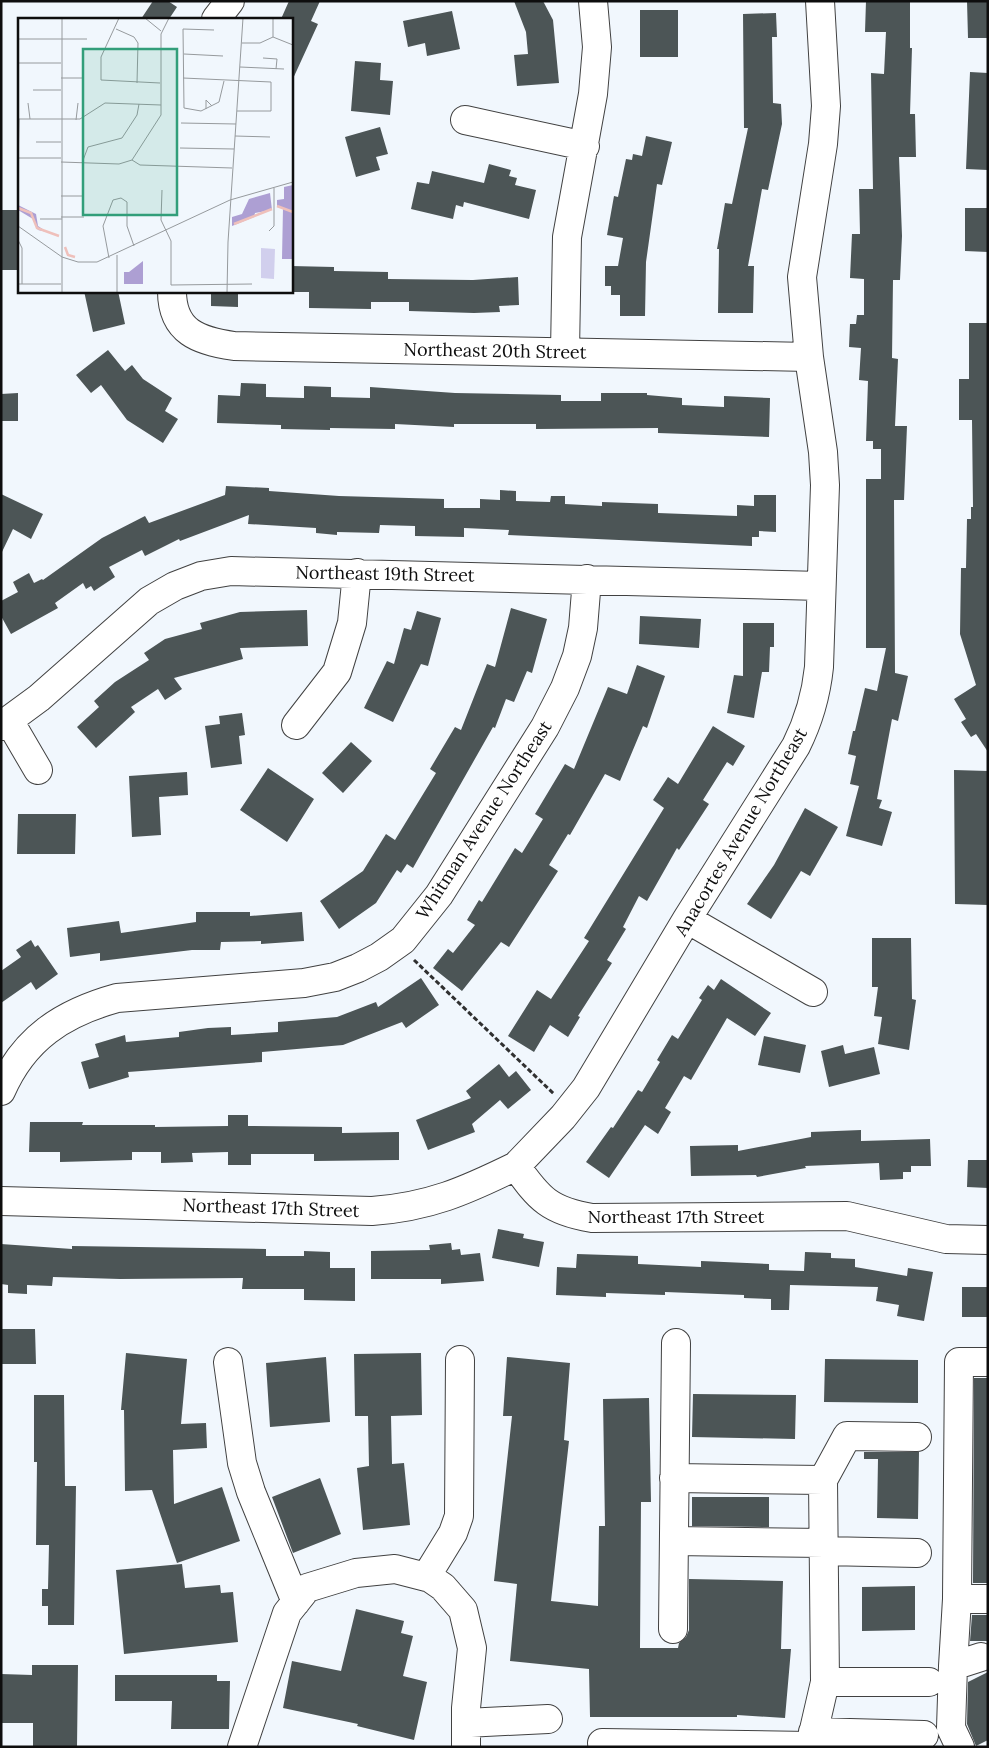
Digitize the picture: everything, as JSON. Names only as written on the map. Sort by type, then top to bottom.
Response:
[{"type":"street","points":[[217,18],[230,1]]},
{"type":"street","points":[[565,352],[567,237],[594,94],[596,47],[593,1]]},
{"type":"street","name":"Anacortes Avenue Northeast","points":[[516,1166],[563,1117],[586,1088],[687,919],[796,746],[807,724],[816,697],[820,668],[825,485],[808,357],[802,277],[823,144],[826,106],[820,1]]},
{"type":"street","points":[[465,120],[585,146]]},
{"type":"street","name":"Northeast 20th Street","points":[[172,292],[177,315],[184,329],[212,343],[234,346],[808,357]]},
{"type":"street","name":"Northeast 19th Street","points":[[5,724],[149,601],[175,586],[201,576],[231,571],[357,573],[821,586]]},
{"type":"street","points":[[296,725],[337,672],[352,623],[357,573]]},
{"type":"street","name":"Whitman Avenue Northeast","points":[[1,1091],[14,1064],[28,1046],[47,1030],[90,1006],[117,998],[304,983],[335,976],[358,968],[379,957],[403,940],[439,895],[545,727],[565,688],[577,656],[583,628],[587,579]]},
{"type":"street","points":[[5,724],[38,770]]},
{"type":"street","points":[[687,919],[813,992]]},
{"type":"street","name":"Northeast 17th Street","points":[[1,1201],[372,1211],[406,1209],[438,1200],[474,1186],[516,1166],[543,1201],[575,1215],[592,1218],[847,1216],[946,1239],[988,1240]]},
{"type":"street","points":[[673,1629],[676,1343]]},
{"type":"street","points":[[426,1577],[453,1533],[459,1516],[460,1360]]},
{"type":"street","points":[[228,1362],[242,1463],[258,1510],[296,1602]]},
{"type":"street","points":[[960,1747],[951,1728],[957,1599],[959,1362],[988,1362]]},
{"type":"street","points":[[811,1742],[825,1682],[823,1480],[847,1436],[917,1437]]},
{"type":"street","points":[[674,1478],[823,1480]]},
{"type":"street","points":[[674,1541],[917,1552]]},
{"type":"street","points":[[242,1747],[286,1613],[307,1588],[356,1574],[395,1569],[426,1577],[443,1587],[462,1610],[472,1648],[466,1735],[548,1719]]},
{"type":"street","points":[[957,1599],[988,1599]]},
{"type":"street","points":[[953,1666],[981,1656]]},
{"type":"street","points":[[825,1682],[928,1682]]},
{"type":"street","points":[[602,1743],[811,1742],[924,1735]]},
{"type":"path","points":[[403,940],[410,956],[553,1091],[563,1117]]},
{"type":"building","points":[[153,1],[168,1],[177,7],[170,18],[142,18]]},
{"type":"building","points":[[289,1],[320,1],[311,21],[318,24],[292,81],[292,18],[281,18]]},
{"type":"building","points":[[514,1],[543,1],[553,20],[559,83],[517,86],[514,55],[528,54],[526,32]]},
{"type":"building","points":[[866,1],[910,1],[910,48],[912,48],[910,114],[915,114],[916,157],[899,157],[902,236],[900,280],[893,280],[892,358],[898,359],[895,426],[907,426],[904,500],[894,500],[895,673],[908,676],[898,721],[892,719],[877,799],[882,800],[879,808],[892,812],[882,846],[846,836],[859,786],[850,784],[856,756],[848,754],[865,688],[877,691],[886,648],[866,648],[866,479],[881,479],[881,449],[873,449],[873,441],[866,441],[868,381],[859,380],[861,348],[849,347],[850,324],[856,324],[857,315],[864,315],[864,279],[850,278],[852,234],[860,234],[859,189],[873,189],[871,73],[884,74],[886,32],[865,32]]},
{"type":"building","points":[[967,1],[988,1],[988,38],[968,38]]},
{"type":"building","points":[[640,10],[678,10],[678,57],[640,57]]},
{"type":"building","points":[[452,11],[460,49],[427,56],[425,43],[408,47],[403,21]]},
{"type":"building","points":[[776,13],[777,37],[772,37],[773,103],[781,104],[782,124],[768,190],[762,189],[748,266],[754,266],[753,313],[718,313],[719,249],[717,249],[725,203],[732,204],[748,128],[744,128],[743,14]]},
{"type":"building","points":[[355,61],[381,63],[380,80],[393,81],[390,115],[351,111]]},
{"type":"building","points":[[970,72],[988,73],[988,170],[966,169]]},
{"type":"building","points":[[380,127],[388,154],[376,157],[380,170],[356,177],[345,137]]},
{"type":"building","points":[[646,136],[672,142],[662,185],[657,184],[646,262],[645,316],[620,316],[620,295],[611,295],[611,286],[605,286],[605,266],[618,266],[623,238],[607,235],[614,196],[618,197],[626,159],[632,160],[633,154],[642,156]]},
{"type":"building","points":[[489,164],[511,170],[509,176],[517,178],[515,185],[536,190],[529,219],[464,202],[463,207],[456,205],[453,219],[411,209],[417,182],[429,184],[432,171],[484,183]]},
{"type":"building","points":[[965,208],[988,208],[988,252],[965,251]]},
{"type":"building","points":[[1,210],[18,210],[18,270],[1,270]]},
{"type":"building","points":[[292,266],[334,267],[334,271],[388,272],[388,279],[473,280],[518,277],[519,305],[499,306],[500,312],[474,313],[409,311],[409,302],[371,302],[371,309],[309,308],[309,292],[292,292]]},
{"type":"building","points":[[84,292],[118,292],[125,324],[93,332]]},
{"type":"building","points":[[211,292],[238,292],[238,307],[211,306]]},
{"type":"building","points":[[969,323],[988,323],[988,752],[976,734],[971,737],[961,722],[966,719],[954,699],[976,685],[960,634],[961,568],[966,568],[967,519],[971,519],[971,507],[973,507],[972,420],[959,420],[959,379],[969,379]]},
{"type":"building","points":[[108,350],[125,371],[132,365],[143,379],[172,398],[165,411],[178,419],[163,443],[127,420],[101,385],[91,393],[76,375]]},
{"type":"building","points":[[241,383],[266,384],[266,397],[304,398],[304,386],[331,387],[331,397],[370,398],[370,387],[455,393],[561,395],[561,401],[601,401],[601,393],[647,393],[647,395],[682,398],[682,405],[724,407],[724,396],[770,398],[769,437],[658,433],[658,428],[536,429],[536,424],[454,424],[454,427],[395,424],[395,429],[330,428],[330,430],[281,429],[281,425],[217,423],[218,395],[240,396]]},
{"type":"building","points":[[18,393],[18,421],[1,421],[1,394]]},
{"type":"building","points":[[226,486],[269,488],[269,491],[339,496],[444,499],[444,508],[480,508],[480,499],[500,500],[500,490],[516,491],[516,501],[550,502],[551,496],[565,496],[565,504],[602,506],[602,502],[658,504],[658,513],[737,516],[737,505],[754,506],[754,495],[776,495],[776,532],[759,531],[759,537],[752,537],[752,546],[508,535],[509,530],[464,528],[464,537],[415,536],[415,526],[380,525],[379,533],[337,532],[337,535],[316,533],[316,528],[248,524],[249,515],[180,541],[179,539],[145,556],[142,550],[109,567],[115,577],[94,591],[91,586],[86,589],[83,583],[55,603],[58,608],[11,634],[1,616],[1,601],[18,592],[13,582],[29,573],[34,583],[43,580],[102,538],[145,516],[149,523],[225,495]]},
{"type":"building","points":[[1,494],[43,514],[31,539],[13,529],[1,554]]},
{"type":"building","points":[[511,608],[547,619],[532,673],[527,671],[514,702],[506,699],[495,728],[493,727],[413,868],[407,864],[401,873],[397,870],[376,903],[339,929],[320,901],[363,871],[386,834],[395,840],[436,773],[430,769],[455,727],[461,730],[487,664],[495,667]]},
{"type":"building","points":[[307,610],[308,646],[240,648],[243,659],[174,678],[182,689],[165,700],[158,689],[131,707],[135,712],[96,748],[77,727],[99,707],[94,701],[115,682],[149,660],[144,653],[165,639],[202,629],[200,623],[240,612]]},
{"type":"building","points":[[417,611],[441,618],[428,666],[421,664],[393,722],[364,708],[387,661],[394,664],[404,628],[411,630]]},
{"type":"building","points":[[640,616],[701,619],[699,648],[639,644]]},
{"type":"building","points":[[743,623],[774,623],[774,647],[770,647],[769,672],[762,672],[754,718],[727,713],[734,675],[743,676]]},
{"type":"building","points":[[637,665],[665,676],[647,728],[643,726],[620,781],[605,774],[570,835],[568,834],[549,865],[558,871],[509,947],[501,942],[462,991],[433,968],[448,949],[453,953],[475,925],[467,920],[479,900],[482,902],[515,848],[522,853],[543,819],[535,814],[565,764],[574,769],[608,687],[627,694]]},
{"type":"building","points":[[242,713],[245,735],[239,736],[242,764],[211,768],[205,726],[220,724],[219,716]]},
{"type":"building","points":[[713,726],[745,746],[733,766],[727,762],[703,800],[709,804],[679,850],[677,848],[647,901],[639,896],[623,927],[626,929],[607,960],[612,963],[578,1016],[580,1017],[568,1037],[550,1025],[534,1052],[508,1036],[537,990],[551,999],[589,941],[584,938],[664,808],[653,800],[668,777],[678,784]]},
{"type":"building","points":[[351,742],[372,761],[343,793],[322,773]]},
{"type":"building","points":[[268,768],[314,799],[287,842],[240,810]]},
{"type":"building","points":[[954,770],[988,771],[988,905],[955,904]]},
{"type":"building","points":[[187,772],[188,795],[159,797],[161,835],[132,837],[129,776]]},
{"type":"building","points":[[805,808],[838,827],[810,876],[801,871],[771,919],[747,904],[774,865]]},
{"type":"building","points":[[18,814],[76,814],[75,854],[17,854]]},
{"type":"building","points":[[196,912],[250,912],[250,916],[302,912],[304,941],[261,944],[261,941],[221,942],[220,950],[192,950],[100,961],[100,953],[70,957],[67,928],[119,921],[121,933],[196,922]]},
{"type":"building","points":[[872,938],[911,938],[912,999],[916,1000],[909,1050],[878,1044],[882,1017],[874,1016],[878,987],[872,987]]},
{"type":"building","points":[[31,940],[35,947],[38,945],[58,974],[36,990],[31,982],[1,1003],[1,971],[21,957],[16,950]]},
{"type":"building","points":[[421,978],[439,1005],[406,1028],[402,1022],[343,1045],[262,1052],[262,1062],[128,1072],[129,1077],[89,1089],[81,1062],[99,1057],[95,1044],[125,1035],[126,1042],[179,1037],[179,1032],[208,1028],[231,1027],[231,1035],[278,1032],[278,1022],[337,1017],[376,1002],[378,1007]]},
{"type":"building","points":[[721,979],[771,1013],[755,1036],[727,1018],[691,1080],[684,1076],[665,1108],[671,1112],[658,1134],[645,1125],[609,1178],[586,1162],[611,1127],[613,1128],[638,1090],[642,1092],[660,1062],[657,1060],[672,1035],[678,1039],[702,1000],[699,998],[708,985],[714,990]]},
{"type":"building","points":[[764,1036],[806,1045],[800,1073],[758,1065]]},
{"type":"building","points":[[843,1045],[845,1054],[874,1047],[880,1074],[829,1087],[821,1051]]},
{"type":"building","points":[[499,1064],[509,1077],[516,1071],[531,1090],[508,1109],[500,1100],[472,1124],[475,1132],[428,1150],[416,1120],[471,1098],[466,1091]]},
{"type":"building","points":[[228,1115],[248,1115],[248,1126],[342,1127],[342,1133],[399,1132],[399,1160],[314,1161],[314,1154],[251,1154],[251,1165],[228,1165],[228,1152],[192,1153],[193,1162],[161,1163],[161,1152],[132,1152],[132,1160],[60,1162],[60,1152],[29,1152],[30,1122],[83,1122],[82,1125],[155,1125],[155,1127],[228,1126]]},
{"type":"building","points":[[861,1130],[861,1141],[930,1139],[931,1166],[911,1166],[911,1172],[903,1172],[903,1179],[880,1180],[879,1163],[805,1166],[806,1168],[757,1177],[756,1175],[691,1176],[690,1146],[738,1145],[738,1151],[811,1137],[811,1132]]},
{"type":"building","points":[[968,1160],[988,1160],[988,1188],[967,1187]]},
{"type":"building","points":[[498,1229],[524,1234],[523,1238],[544,1242],[539,1267],[492,1258]]},
{"type":"building","points":[[451,1243],[452,1250],[460,1249],[461,1255],[480,1253],[484,1281],[441,1284],[441,1279],[371,1279],[371,1251],[430,1250],[429,1245]]},
{"type":"building","points":[[1,1244],[72,1249],[72,1246],[266,1249],[266,1256],[304,1256],[304,1251],[330,1252],[330,1268],[355,1268],[355,1301],[304,1300],[304,1289],[242,1289],[243,1278],[120,1279],[53,1277],[52,1286],[27,1285],[27,1294],[8,1293],[8,1285],[1,1284]]},
{"type":"building","points":[[805,1252],[831,1253],[831,1258],[855,1259],[855,1267],[907,1276],[908,1268],[933,1272],[924,1321],[897,1316],[899,1305],[876,1301],[878,1287],[790,1285],[789,1310],[771,1310],[771,1299],[744,1298],[744,1295],[665,1292],[665,1295],[606,1293],[606,1297],[556,1295],[557,1267],[576,1268],[577,1254],[638,1256],[638,1264],[701,1267],[701,1261],[769,1264],[769,1270],[804,1271]]},
{"type":"building","points":[[962,1287],[988,1287],[988,1317],[962,1317]]},
{"type":"building","points":[[1,1329],[35,1329],[36,1364],[1,1364]]},
{"type":"building","points":[[126,1353],[187,1359],[181,1424],[206,1423],[207,1448],[173,1450],[174,1504],[222,1487],[240,1541],[177,1563],[152,1490],[125,1491],[124,1410],[121,1410]]},
{"type":"building","points":[[421,1353],[422,1415],[391,1416],[392,1464],[404,1463],[410,1525],[363,1530],[357,1468],[369,1466],[368,1416],[355,1416],[354,1354]]},
{"type":"building","points":[[326,1357],[330,1422],[270,1427],[266,1363]]},
{"type":"building","points":[[507,1357],[570,1363],[564,1440],[569,1441],[551,1601],[598,1606],[599,1526],[605,1526],[603,1399],[649,1398],[651,1502],[641,1502],[640,1648],[678,1648],[679,1643],[686,1637],[689,1630],[689,1579],[783,1581],[781,1649],[791,1649],[785,1718],[737,1715],[737,1717],[590,1717],[589,1669],[510,1661],[517,1584],[494,1581],[512,1416],[503,1416]]},
{"type":"building","points":[[825,1359],[918,1360],[918,1403],[824,1402]]},
{"type":"building","points":[[974,1378],[988,1378],[988,1583],[973,1583]]},
{"type":"building","points":[[693,1394],[796,1395],[795,1439],[692,1437]]},
{"type":"building","points":[[34,1395],[64,1395],[65,1486],[76,1486],[74,1625],[48,1625],[48,1606],[42,1606],[42,1589],[48,1589],[49,1545],[36,1545],[37,1462],[34,1462]]},
{"type":"building","points":[[864,1452],[919,1452],[918,1519],[877,1518],[878,1459],[864,1459]]},
{"type":"building","points":[[320,1478],[341,1534],[293,1553],[272,1497]]},
{"type":"building","points":[[692,1497],[769,1497],[769,1527],[692,1526]]},
{"type":"building","points":[[182,1564],[185,1588],[220,1585],[221,1593],[233,1592],[238,1642],[124,1654],[116,1570]]},
{"type":"building","points":[[915,1586],[915,1630],[862,1631],[862,1587]]},
{"type":"building","points":[[356,1609],[404,1621],[401,1633],[413,1636],[403,1676],[427,1682],[414,1740],[357,1726],[358,1724],[283,1708],[292,1661],[341,1671]]},
{"type":"building","points":[[972,1615],[988,1615],[988,1641],[970,1641]]},
{"type":"building","points":[[32,1665],[78,1665],[77,1747],[33,1747],[33,1723],[1,1723],[1,1674],[32,1675]]},
{"type":"building","points":[[988,1672],[988,1740],[976,1746],[967,1724],[968,1682]]},
{"type":"building","points":[[115,1675],[217,1675],[217,1681],[230,1681],[229,1729],[171,1729],[172,1701],[115,1701]]}]
